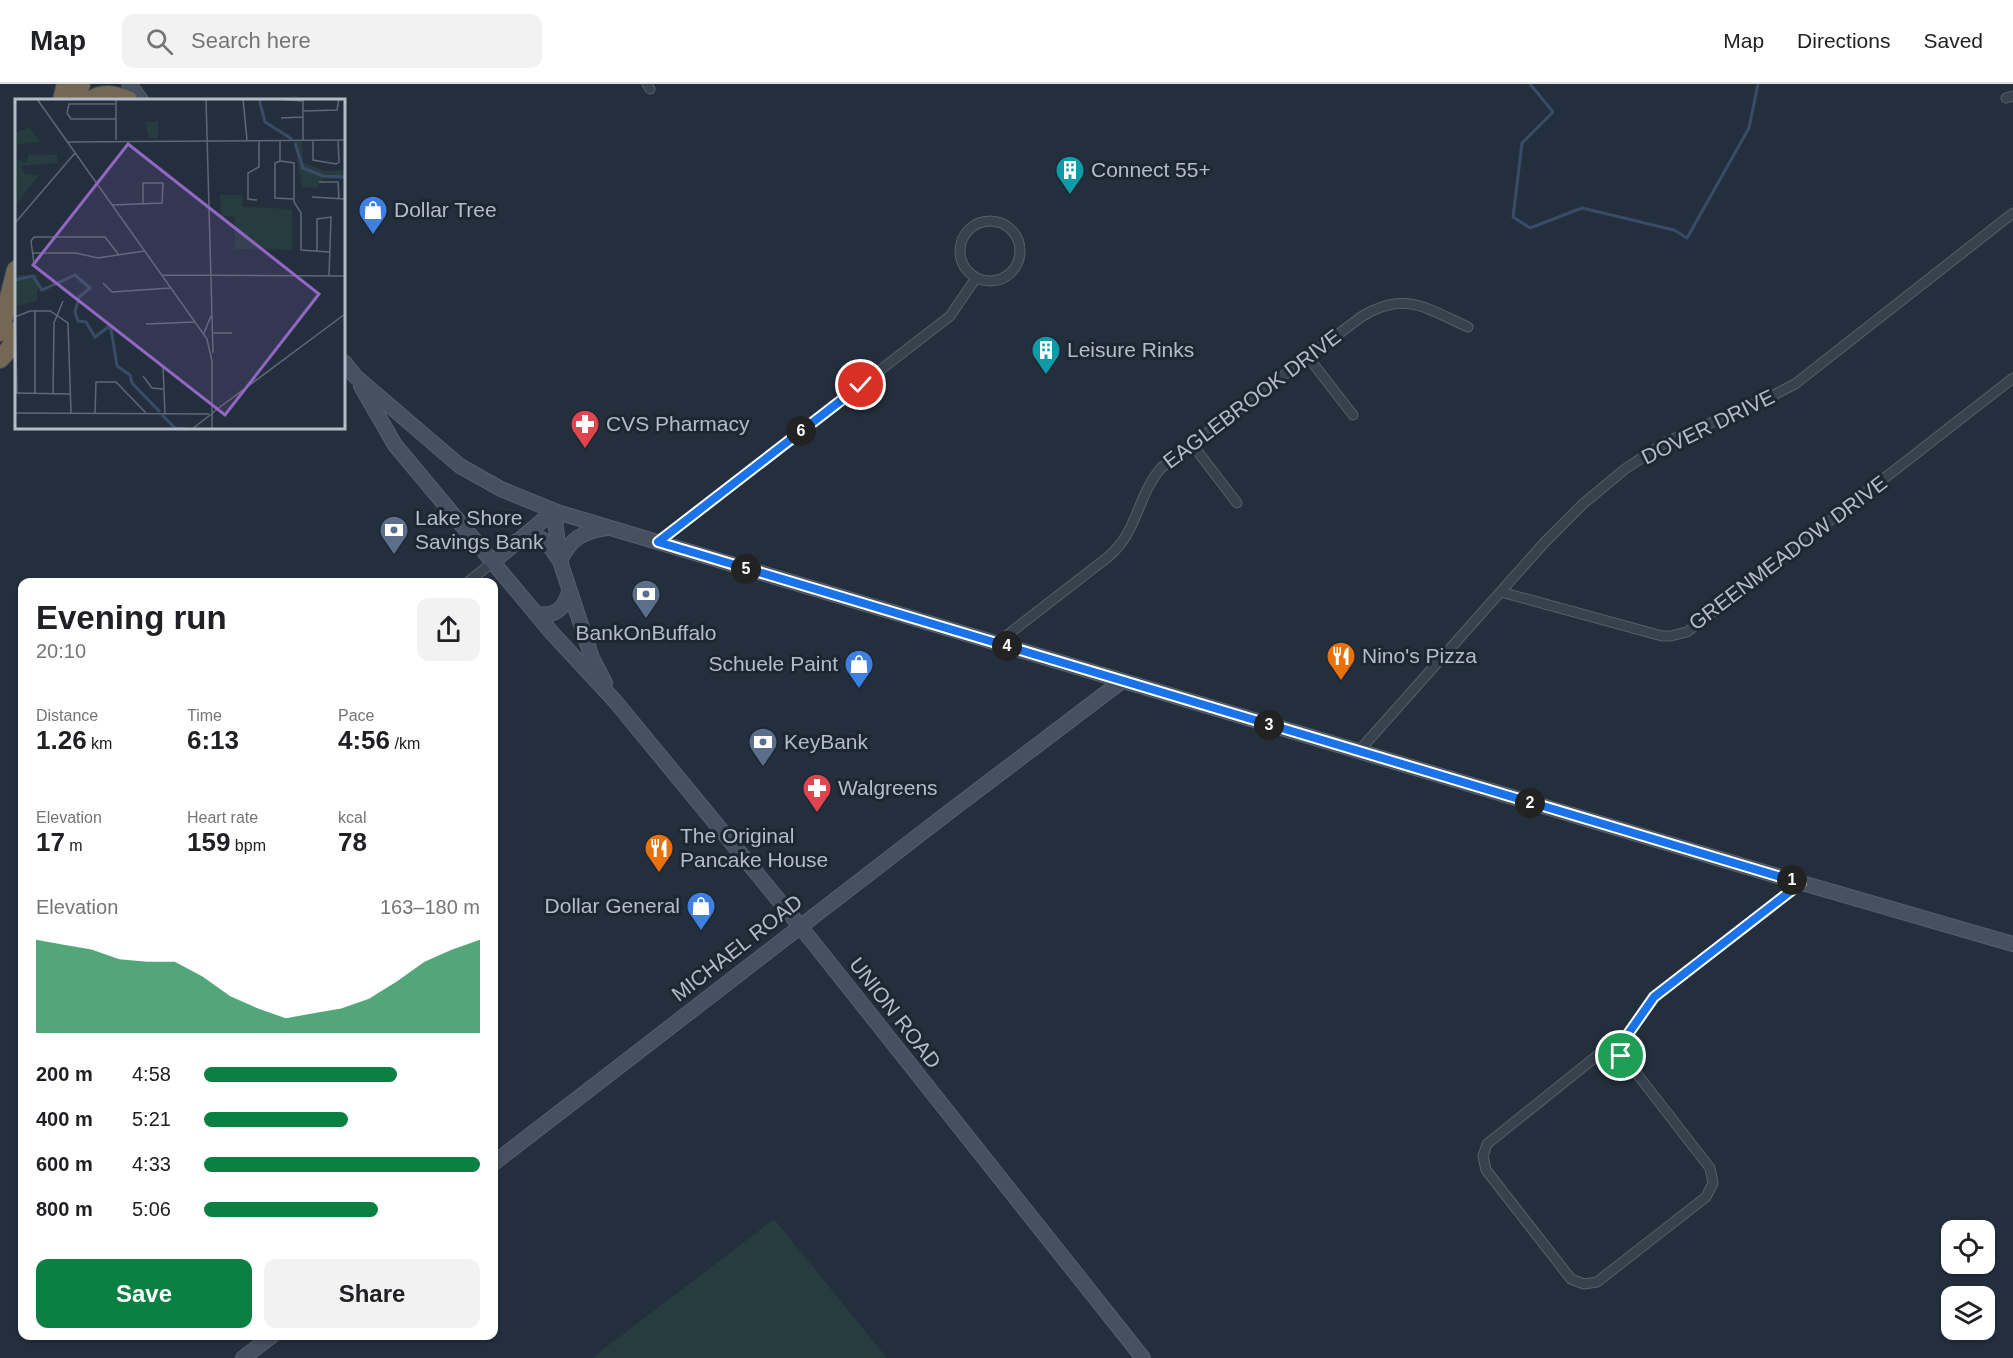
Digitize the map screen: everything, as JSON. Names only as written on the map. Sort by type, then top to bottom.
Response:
[{"type":"highway","points":[[62,99],[66,84]]},
{"type":"highway","points":[[76,99],[81,84]]},
{"type":"highway","points":[[93,99],[100,95],[117,95],[126,99]]},
{"type":"highway","points":[[0,332],[15,274]]},
{"type":"highway","points":[[0,358],[11,347],[15,334]]},
{"type":"main road","points":[[129,84],[140,99]]},
{"type":"main road","points":[[345,363],[355,376],[460,466],[501,489],[554,511],[1358,752],[2013,944]]},
{"type":"main road","name":"UNION ROAD","points":[[355,376],[395,445],[537,614],[611,697],[800,926],[1143,1358]]},
{"type":"main road","points":[[494,561],[554,511]]},
{"type":"main road","name":"UNION ROAD","points":[[554,511],[560,561],[569,592],[592,658],[611,697]]},
{"type":"main road","points":[[560,561],[566,548],[578,537],[592,530],[610,528]]},
{"type":"main road","points":[[513,543],[527,538],[538,537],[546,540],[560,561]]},
{"type":"main road","points":[[537,614],[547,616],[556,612],[567,602],[569,592]]},
{"type":"main road","name":"MICHAEL ROAD","points":[[498,1160],[1122,681]]},
{"type":"main road","points":[[243,1358],[266,1340]]},
{"type":"street","name":"DOVER DRIVE","points":[[1358,752],[1570,516],[1625,468],[1666,442],[1764,400],[1795,384],[2013,213]]},
{"type":"street","points":[[993,221],[1004,224],[1013,231],[1019,242],[1020,254],[1017,265],[1010,274],[999,280],[988,281],[976,278],[967,271],[962,261],[960,249],[963,237],[970,228],[981,222],[993,221]]},
{"type":"street","points":[[658,542],[950,316],[976,278]]},
{"type":"street","name":"EAGLEBROOK DRIVE","points":[[997,643],[1113,554],[1129,533],[1140,503],[1154,476],[1161,468],[1361,316],[1376,307],[1392,303],[1413,304],[1468,327]]},
{"type":"street","points":[[1308,357],[1353,415]]},
{"type":"street","name":"GREENMEADOW DRIVE","points":[[1501,592],[1662,636],[1687,632],[2013,378]]},
{"type":"street","points":[[1192,444],[1237,503]]},
{"type":"street","points":[[473,578],[494,561]]},
{"type":"street","points":[[1614,1054],[1654,997],[1801,883]]},
{"type":"street","points":[[1614,1054],[1627,1061],[1710,1168],[1713,1183],[1706,1197],[1597,1282],[1584,1284],[1571,1279],[1566,1273],[1486,1170],[1483,1156],[1487,1144],[1598,1055],[1614,1054]]},
{"type":"green space","points":[[774,1219],[887,1358],[592,1358]]},
{"type":"waterway","points":[[1530,84],[1553,112],[1522,143],[1513,217],[1530,228],[1582,208],[1674,230],[1687,238],[1749,128],[1758,84]]},
{"type":"place","name":"Connect 55+","points":[[1070,196]]},
{"type":"place","name":"Dollar Tree","points":[[373,236]]},
{"type":"place","name":"Leisure Rinks","points":[[1046,376]]},
{"type":"place","name":"CVS Pharmacy","points":[[585,450]]},
{"type":"place","name":"Lake Shore Savings Bank","points":[[394,556]]},
{"type":"place","name":"BankOnBuffalo","points":[[646,620]]},
{"type":"place","name":"Nino's Pizza","points":[[1341,682]]},
{"type":"place","name":"Schuele Paint","points":[[859,690]]},
{"type":"place","name":"KeyBank","points":[[763,768]]},
{"type":"place","name":"Walgreens","points":[[817,814]]},
{"type":"place","name":"The Original Pancake House","points":[[659,874]]},
{"type":"place","name":"Dollar General","points":[[701,932]]},
{"type":"route","points":[[861,385],[658,542],[1801,883],[1654,997],[1614,1054],[1621,1056]]}]
